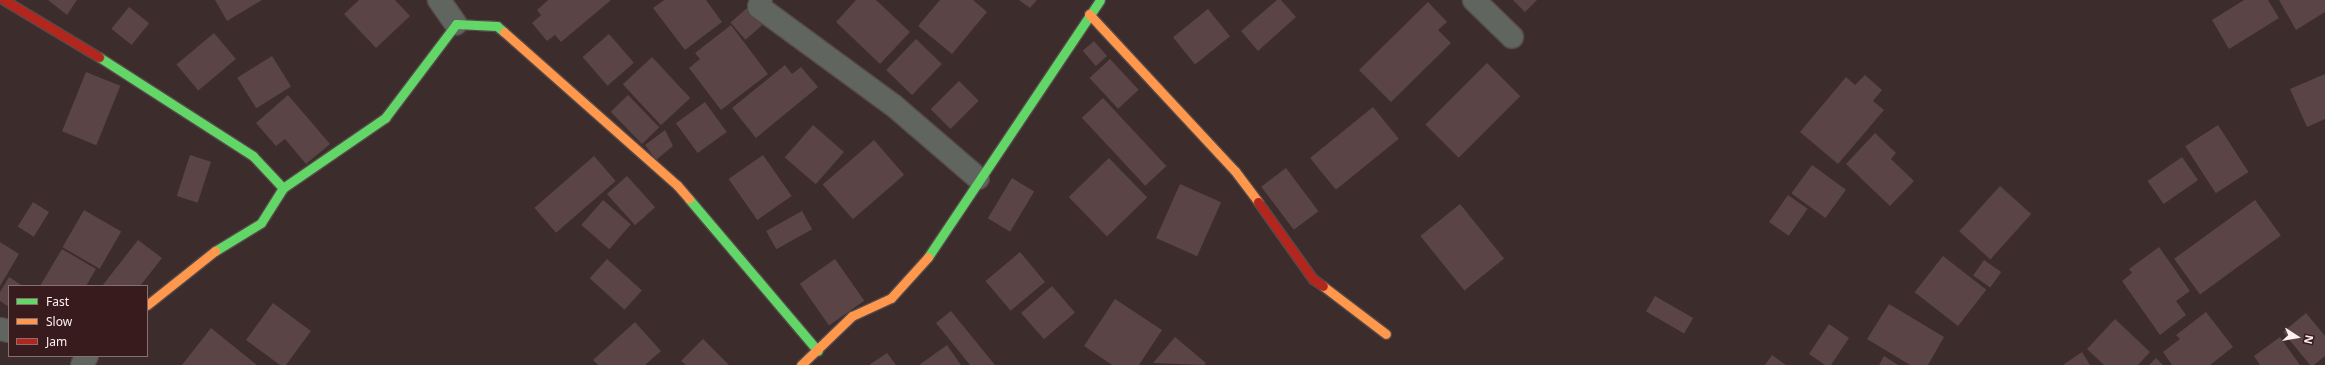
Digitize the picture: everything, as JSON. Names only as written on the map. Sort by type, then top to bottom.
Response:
[{"type":"street","points":[[4,0],[112,65],[253,156],[284,188]]},
{"type":"street","points":[[439,0],[456,24]]},
{"type":"street","points":[[761,0],[759,7],[893,105],[978,178]]},
{"type":"street","points":[[801,365],[818,351],[852,316],[891,298],[921,268],[978,178],[1100,0]]},
{"type":"street","points":[[1474,0],[1512,37]]},
{"type":"street","points":[[1089,14],[1235,171],[1313,279],[1386,334]]},
{"type":"street","points":[[148,304],[212,253],[260,223],[284,188],[385,118],[456,24]]},
{"type":"street","points":[[456,24],[497,26],[677,185],[818,351]]},
{"type":"building","points":[[48,0],[77,0],[67,15]]},
{"type":"building","points":[[215,0],[262,0],[227,21]]},
{"type":"building","points":[[359,0],[395,0],[410,16],[376,48],[344,14]]},
{"type":"building","points":[[548,0],[611,0],[561,42],[555,35],[547,41],[532,23],[541,15],[537,10]]},
{"type":"building","points":[[664,0],[706,0],[722,22],[685,50],[653,8]]},
{"type":"building","points":[[856,0],[876,0],[910,32],[880,64],[836,22]]},
{"type":"building","points":[[940,0],[973,0],[987,12],[952,54],[918,26]]},
{"type":"building","points":[[1019,0],[1037,0],[1030,8]]},
{"type":"building","points":[[1277,0],[1281,0],[1296,17],[1258,51],[1241,31]]},
{"type":"building","points":[[1513,0],[1537,0],[1525,12]]},
{"type":"building","points":[[2244,0],[2268,0],[2279,18],[2229,49],[2212,20]]},
{"type":"building","points":[[2279,0],[2325,0],[2325,12],[2296,30]]},
{"type":"building","points":[[1428,2],[1447,22],[1438,30],[1451,43],[1391,102],[1359,70]]},
{"type":"building","points":[[129,7],[149,23],[132,45],[111,29]]},
{"type":"building","points":[[747,8],[762,25],[745,40],[730,22]]},
{"type":"building","points":[[1208,9],[1230,36],[1195,65],[1173,37]]},
{"type":"building","points":[[731,25],[768,74],[721,110],[689,68],[700,59],[695,53]]},
{"type":"building","points":[[214,33],[236,59],[198,91],[176,64]]},
{"type":"building","points":[[609,34],[634,63],[608,86],[583,57]]},
{"type":"building","points":[[916,39],[942,64],[912,95],[886,70]]},
{"type":"building","points":[[1094,41],[1107,56],[1096,66],[1083,51]]},
{"type":"building","points":[[272,56],[291,87],[256,108],[237,78]]},
{"type":"building","points":[[652,57],[690,98],[661,125],[623,84]]},
{"type":"building","points":[[1110,59],[1139,90],[1118,109],[1090,78]]},
{"type":"building","points":[[1487,63],[1520,96],[1459,158],[1425,125]]},
{"type":"building","points":[[785,65],[792,74],[801,67],[818,87],[756,138],[732,108]]},
{"type":"building","points":[[86,72],[120,86],[96,145],[62,131]]},
{"type":"building","points":[[2325,74],[2325,119],[2307,127],[2290,89]]},
{"type":"building","points":[[1865,75],[1882,90],[1873,101],[1884,110],[1838,164],[1800,132],[1846,77],[1855,85]]},
{"type":"building","points":[[959,81],[979,101],[951,129],[931,109]]},
{"type":"building","points":[[288,95],[330,144],[306,164],[285,139],[276,146],[256,123]]},
{"type":"building","points":[[628,95],[659,127],[642,144],[611,112]]},
{"type":"building","points":[[1103,98],[1166,166],[1145,186],[1082,118]]},
{"type":"building","points":[[705,102],[727,132],[698,153],[676,123]]},
{"type":"building","points":[[1373,107],[1399,139],[1336,190],[1310,158]]},
{"type":"building","points":[[813,125],[844,152],[816,184],[785,157]]},
{"type":"building","points":[[2218,125],[2248,172],[2216,193],[2185,146]]},
{"type":"building","points":[[665,130],[673,146],[656,160],[645,145]]},
{"type":"building","points":[[1875,133],[1896,153],[1891,159],[1914,181],[1890,206],[1846,164]]},
{"type":"building","points":[[874,140],[904,175],[853,219],[823,185]]},
{"type":"building","points":[[190,155],[211,162],[198,203],[177,196]]},
{"type":"building","points":[[763,155],[792,196],[757,220],[729,179]]},
{"type":"building","points":[[594,156],[616,181],[556,233],[534,208]]},
{"type":"building","points":[[2182,157],[2198,180],[2164,204],[2148,181]]},
{"type":"building","points":[[1109,158],[1147,198],[1107,236],[1069,197]]},
{"type":"building","points":[[1812,165],[1846,190],[1825,218],[1791,193]]},
{"type":"building","points":[[1286,168],[1318,211],[1294,230],[1261,187]]},
{"type":"building","points":[[627,176],[655,207],[635,225],[607,194]]},
{"type":"building","points":[[1012,178],[1034,191],[1010,232],[988,218]]},
{"type":"building","points":[[1180,184],[1221,202],[1197,256],[1156,238]]},
{"type":"building","points":[[2000,186],[2031,214],[1990,259],[1959,231]]},
{"type":"building","points":[[1788,195],[1808,209],[1789,236],[1769,222]]},
{"type":"building","points":[[603,200],[631,224],[609,249],[581,225]]},
{"type":"building","points":[[2255,200],[2281,236],[2200,294],[2174,259]]},
{"type":"building","points":[[33,202],[49,212],[34,237],[18,227]]},
{"type":"building","points":[[1460,204],[1504,258],[1464,290],[1420,236]]},
{"type":"building","points":[[84,210],[121,232],[100,269],[62,247]]},
{"type":"building","points":[[802,211],[812,229],[776,249],[766,231]]},
{"type":"building","points":[[138,240],[162,258],[141,285],[103,285]]},
{"type":"building","points":[[0,242],[19,254],[0,286]]},
{"type":"building","points":[[2159,247],[2190,291],[2176,301],[2186,315],[2160,335],[2122,281],[2132,273],[2129,269]]},
{"type":"building","points":[[62,249],[96,269],[87,285],[41,285]]},
{"type":"building","points":[[1020,252],[1045,282],[1011,311],[986,281]]},
{"type":"building","points":[[1943,256],[1986,290],[1958,326],[1915,292]]},
{"type":"building","points":[[607,259],[642,290],[625,310],[590,278]]},
{"type":"building","points":[[835,259],[864,301],[829,325],[800,284]]},
{"type":"building","points":[[1984,260],[2001,272],[1990,288],[1973,276]]},
{"type":"building","points":[[9,277],[21,285],[8,285],[8,306],[0,301],[0,292]]},
{"type":"building","points":[[1052,286],[1075,312],[1044,339],[1021,313]]},
{"type":"building","points":[[1655,296],[1693,318],[1684,334],[1646,312]]},
{"type":"building","points":[[1115,299],[1162,330],[1139,365],[1112,365],[1084,346]]},
{"type":"building","points":[[273,303],[311,331],[286,365],[280,365],[246,340]]},
{"type":"building","points":[[1889,304],[1944,337],[1928,365],[1910,365],[1867,339]]},
{"type":"building","points":[[951,311],[995,365],[970,365],[936,323]]},
{"type":"building","points":[[2206,312],[2233,347],[2210,365],[2172,365],[2163,352],[2180,339],[2176,335]]},
{"type":"building","points":[[2306,313],[2325,336],[2325,356],[2314,365],[2310,365],[2283,332]]},
{"type":"building","points":[[2115,319],[2150,352],[2138,365],[2104,365],[2087,349]]},
{"type":"building","points":[[635,322],[661,351],[645,365],[598,365],[593,360]]},
{"type":"building","points":[[1829,324],[1849,338],[1831,365],[1825,365],[1809,354]]},
{"type":"building","points":[[211,328],[257,365],[182,365]]},
{"type":"building","points":[[1175,337],[1206,363],[1204,365],[1153,363]]},
{"type":"building","points":[[2280,337],[2300,365],[2260,365],[2254,356]]},
{"type":"building","points":[[703,339],[729,365],[686,365],[681,361]]},
{"type":"building","points":[[947,345],[961,365],[919,365]]},
{"type":"building","points":[[2082,352],[2090,365],[2063,365]]},
{"type":"building","points":[[887,353],[896,365],[869,365]]},
{"type":"building","points":[[1772,355],[1786,365],[1765,365]]},
{"type":"building","points":[[1884,356],[1898,365],[1879,365]]},
{"type":"building","points":[[2156,358],[2163,365],[2149,365]]},
{"type":"traffic: fast","points":[[928,257],[1100,0]]},
{"type":"traffic: fast","points":[[283,188],[385,118],[456,24],[497,26],[504,32]]},
{"type":"traffic: fast","points":[[99,57],[253,156],[283,188],[261,223],[215,251]]},
{"type":"traffic: fast","points":[[689,199],[818,351]]},
{"type":"traffic: slow","points":[[1089,14],[1235,171],[1258,202]]},
{"type":"traffic: slow","points":[[504,32],[677,185],[689,199]]},
{"type":"traffic: slow","points":[[148,304],[215,251]]},
{"type":"traffic: slow","points":[[801,365],[852,316],[891,298],[928,257]]},
{"type":"traffic: slow","points":[[1323,286],[1386,334]]},
{"type":"traffic: jam","points":[[4,0],[99,57]]},
{"type":"traffic: jam","points":[[1258,202],[1313,279],[1323,286]]}]
